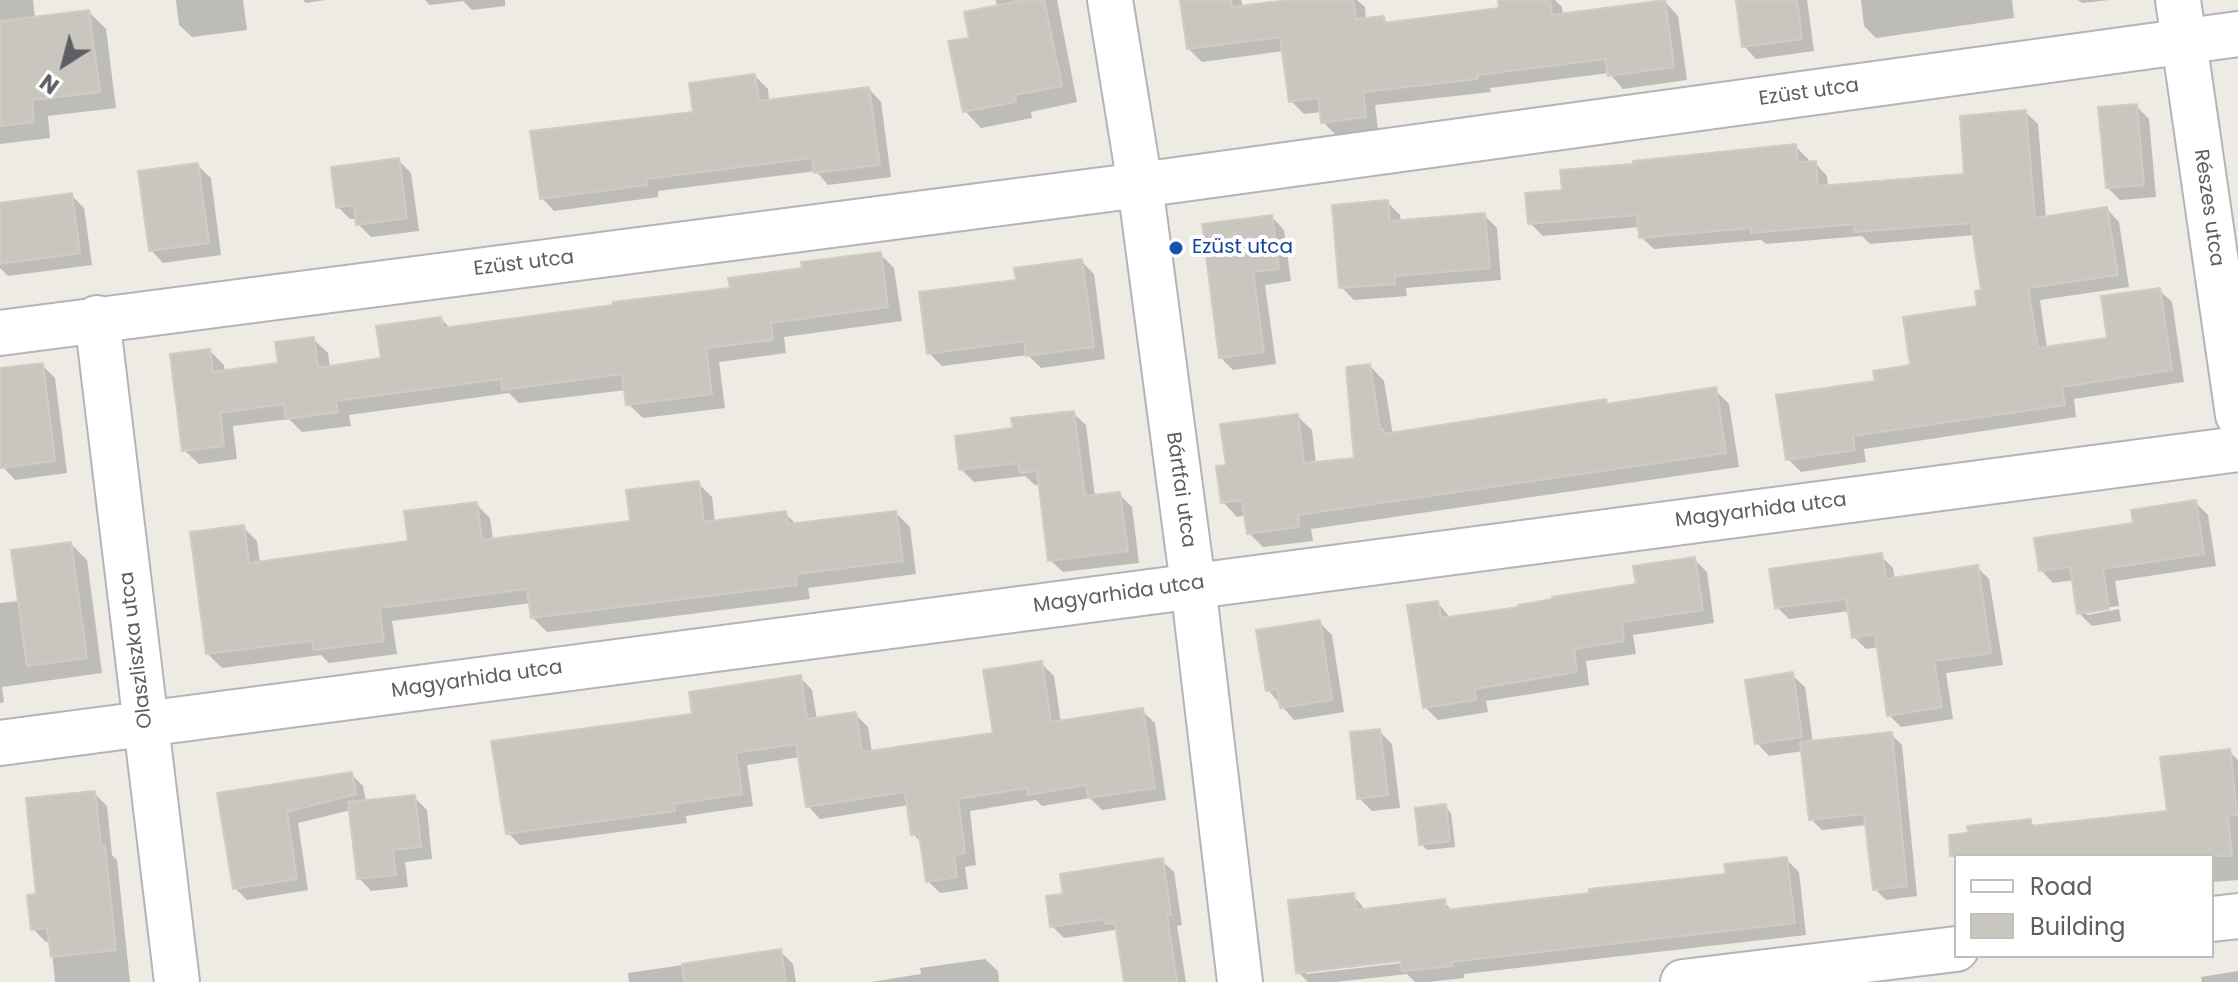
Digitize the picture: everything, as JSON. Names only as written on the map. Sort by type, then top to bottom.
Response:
[{"type":"street","name":"Bártfai utca","points":[[1110,0],[1140,185],[1193,585],[1240,982]]},
{"type":"street","name":"Ezüst utca","points":[[0,333],[1140,185],[2181,20],[2238,34]]},
{"type":"street","name":"Részes utca","points":[[2181,20],[2238,415]]},
{"type":"street","name":"Olaszliszka utca","points":[[97,318],[177,982]]},
{"type":"street","name":"Magyarhida utca","points":[[0,743],[2238,449]]},
{"type":"street","points":[[2214,919],[2238,916]]},
{"type":"street","points":[[1683,982],[1954,949]]},
{"type":"building","points":[[1024,0],[1044,0],[1062,86],[1015,95],[1016,102],[963,112],[948,41],[969,38],[964,12]]},
{"type":"building","points":[[1180,0],[1231,0],[1232,7],[1288,0],[1353,0],[1356,19],[1384,16],[1384,23],[1499,8],[1498,0],[1550,0],[1552,15],[1665,0],[1674,67],[1608,76],[1605,59],[1478,75],[1478,79],[1363,92],[1366,117],[1321,123],[1318,98],[1289,102],[1280,37],[1187,49]]},
{"type":"building","points":[[1736,0],[1797,0],[1802,39],[1742,47]]},
{"type":"building","points":[[89,10],[100,92],[32,100],[34,122],[0,126],[0,21]]},
{"type":"building","points":[[755,74],[759,101],[869,87],[880,165],[814,173],[812,158],[646,179],[647,185],[540,199],[530,131],[693,112],[689,83]]},
{"type":"building","points":[[2137,104],[2144,185],[2106,188],[2098,107]]},
{"type":"building","points":[[2026,110],[2035,218],[2107,207],[2118,275],[2028,288],[2038,348],[2107,338],[2101,296],[2160,288],[2172,370],[2062,387],[2065,405],[1853,436],[1855,450],[1786,460],[1776,395],[1875,381],[1873,371],[1910,365],[1903,317],[1977,306],[1975,291],[1981,290],[1971,223],[1855,232],[1854,224],[1751,233],[1751,228],[1639,238],[1637,215],[1528,224],[1525,193],[1562,190],[1560,170],[1633,164],[1633,161],[1796,144],[1798,162],[1816,161],[1818,186],[1964,174],[1960,116]]},
{"type":"building","points":[[399,158],[407,218],[356,225],[354,205],[336,208],[331,167]]},
{"type":"building","points":[[198,163],[209,243],[149,251],[138,171]]},
{"type":"building","points":[[72,193],[80,253],[0,264],[0,203]]},
{"type":"building","points":[[1388,200],[1390,221],[1485,213],[1490,268],[1395,276],[1395,284],[1339,288],[1332,205]]},
{"type":"building","points":[[1272,215],[1279,269],[1253,272],[1264,352],[1219,358],[1202,224]]},
{"type":"building","points":[[881,252],[888,307],[771,323],[773,340],[706,348],[712,394],[626,405],[622,374],[502,390],[501,379],[336,401],[338,412],[286,419],[284,404],[220,413],[224,446],[182,451],[170,354],[210,349],[213,372],[278,363],[275,342],[314,337],[318,368],[381,358],[376,326],[441,317],[443,328],[730,288],[728,278],[802,268],[801,262]]},
{"type":"building","points":[[1082,259],[1094,347],[1026,356],[1024,341],[927,354],[919,292],[1016,280],[1014,268]]},
{"type":"building","points":[[43,363],[55,461],[0,468],[0,368]]},
{"type":"building","points":[[1370,364],[1380,429],[1384,434],[1606,399],[1607,404],[1716,387],[1726,453],[1298,515],[1299,527],[1247,534],[1242,500],[1221,503],[1216,466],[1226,465],[1220,424],[1298,414],[1304,463],[1354,458],[1346,367]]},
{"type":"building","points":[[1074,411],[1085,496],[1120,492],[1128,551],[1048,561],[1037,471],[1020,473],[1018,463],[959,470],[955,436],[1013,428],[1011,418]]},
{"type":"building","points":[[699,481],[704,522],[786,511],[788,524],[896,511],[903,561],[796,574],[797,585],[531,618],[527,589],[379,608],[384,641],[314,650],[312,641],[206,654],[190,532],[244,525],[249,563],[408,541],[404,511],[477,502],[482,540],[630,521],[626,490]]},
{"type":"building","points":[[2196,500],[2204,554],[2103,569],[2109,609],[2077,614],[2070,567],[2039,571],[2034,538],[2133,523],[2131,510]]},
{"type":"building","points":[[71,542],[87,658],[27,666],[11,550]]},
{"type":"building","points":[[1882,553],[1886,579],[1978,565],[1991,653],[1934,661],[1942,707],[1887,716],[1875,634],[1852,638],[1846,599],[1775,608],[1769,569]]},
{"type":"building","points":[[1695,557],[1703,610],[1622,622],[1624,641],[1574,649],[1577,672],[1475,689],[1476,700],[1423,708],[1407,605],[1438,601],[1441,618],[1519,607],[1552,597],[1636,584],[1633,566]]},
{"type":"building","points":[[1320,620],[1332,700],[1280,708],[1277,689],[1266,691],[1256,630]]},
{"type":"building","points":[[1042,661],[1051,722],[1143,708],[1155,788],[1088,798],[1086,785],[1028,795],[1027,788],[958,799],[965,853],[954,855],[957,877],[926,882],[919,834],[911,835],[905,792],[806,807],[796,744],[736,753],[742,794],[674,804],[675,811],[506,834],[491,741],[692,714],[689,692],[801,675],[807,719],[856,712],[862,752],[993,733],[983,670]]},
{"type":"building","points":[[1793,672],[1802,737],[1755,744],[1745,680]]},
{"type":"building","points":[[1380,729],[1388,795],[1357,799],[1350,732]]},
{"type":"building","points":[[1892,732],[1907,886],[1873,890],[1864,814],[1809,820],[1800,742]]},
{"type":"building","points":[[2230,749],[2237,815],[2228,816],[2232,856],[1950,856],[1949,835],[1968,833],[1967,826],[2031,819],[2031,826],[2167,811],[2160,757]]},
{"type":"building","points":[[352,772],[356,794],[287,812],[297,879],[233,889],[217,793]]},
{"type":"building","points":[[95,791],[101,846],[105,845],[116,950],[51,957],[47,928],[31,930],[27,895],[36,894],[26,798]]},
{"type":"building","points":[[415,795],[421,847],[393,850],[396,875],[357,879],[348,802]]},
{"type":"building","points":[[1446,804],[1450,841],[1419,845],[1415,808]]},
{"type":"building","points":[[1787,857],[1795,923],[1452,962],[1452,966],[1402,971],[1400,961],[1296,973],[1288,900],[1354,893],[1356,910],[1445,899],[1446,910],[1589,893],[1589,889],[1726,874],[1724,864]]},
{"type":"building","points":[[1163,858],[1171,915],[1167,915],[1177,982],[1124,982],[1115,923],[1106,924],[1105,919],[1050,927],[1046,896],[1063,894],[1060,874]]},
{"type":"building","points":[[781,949],[786,982],[684,982],[682,964]]},
{"type":"place","name":"Ezüst utca","points":[[1176,248]]}]
